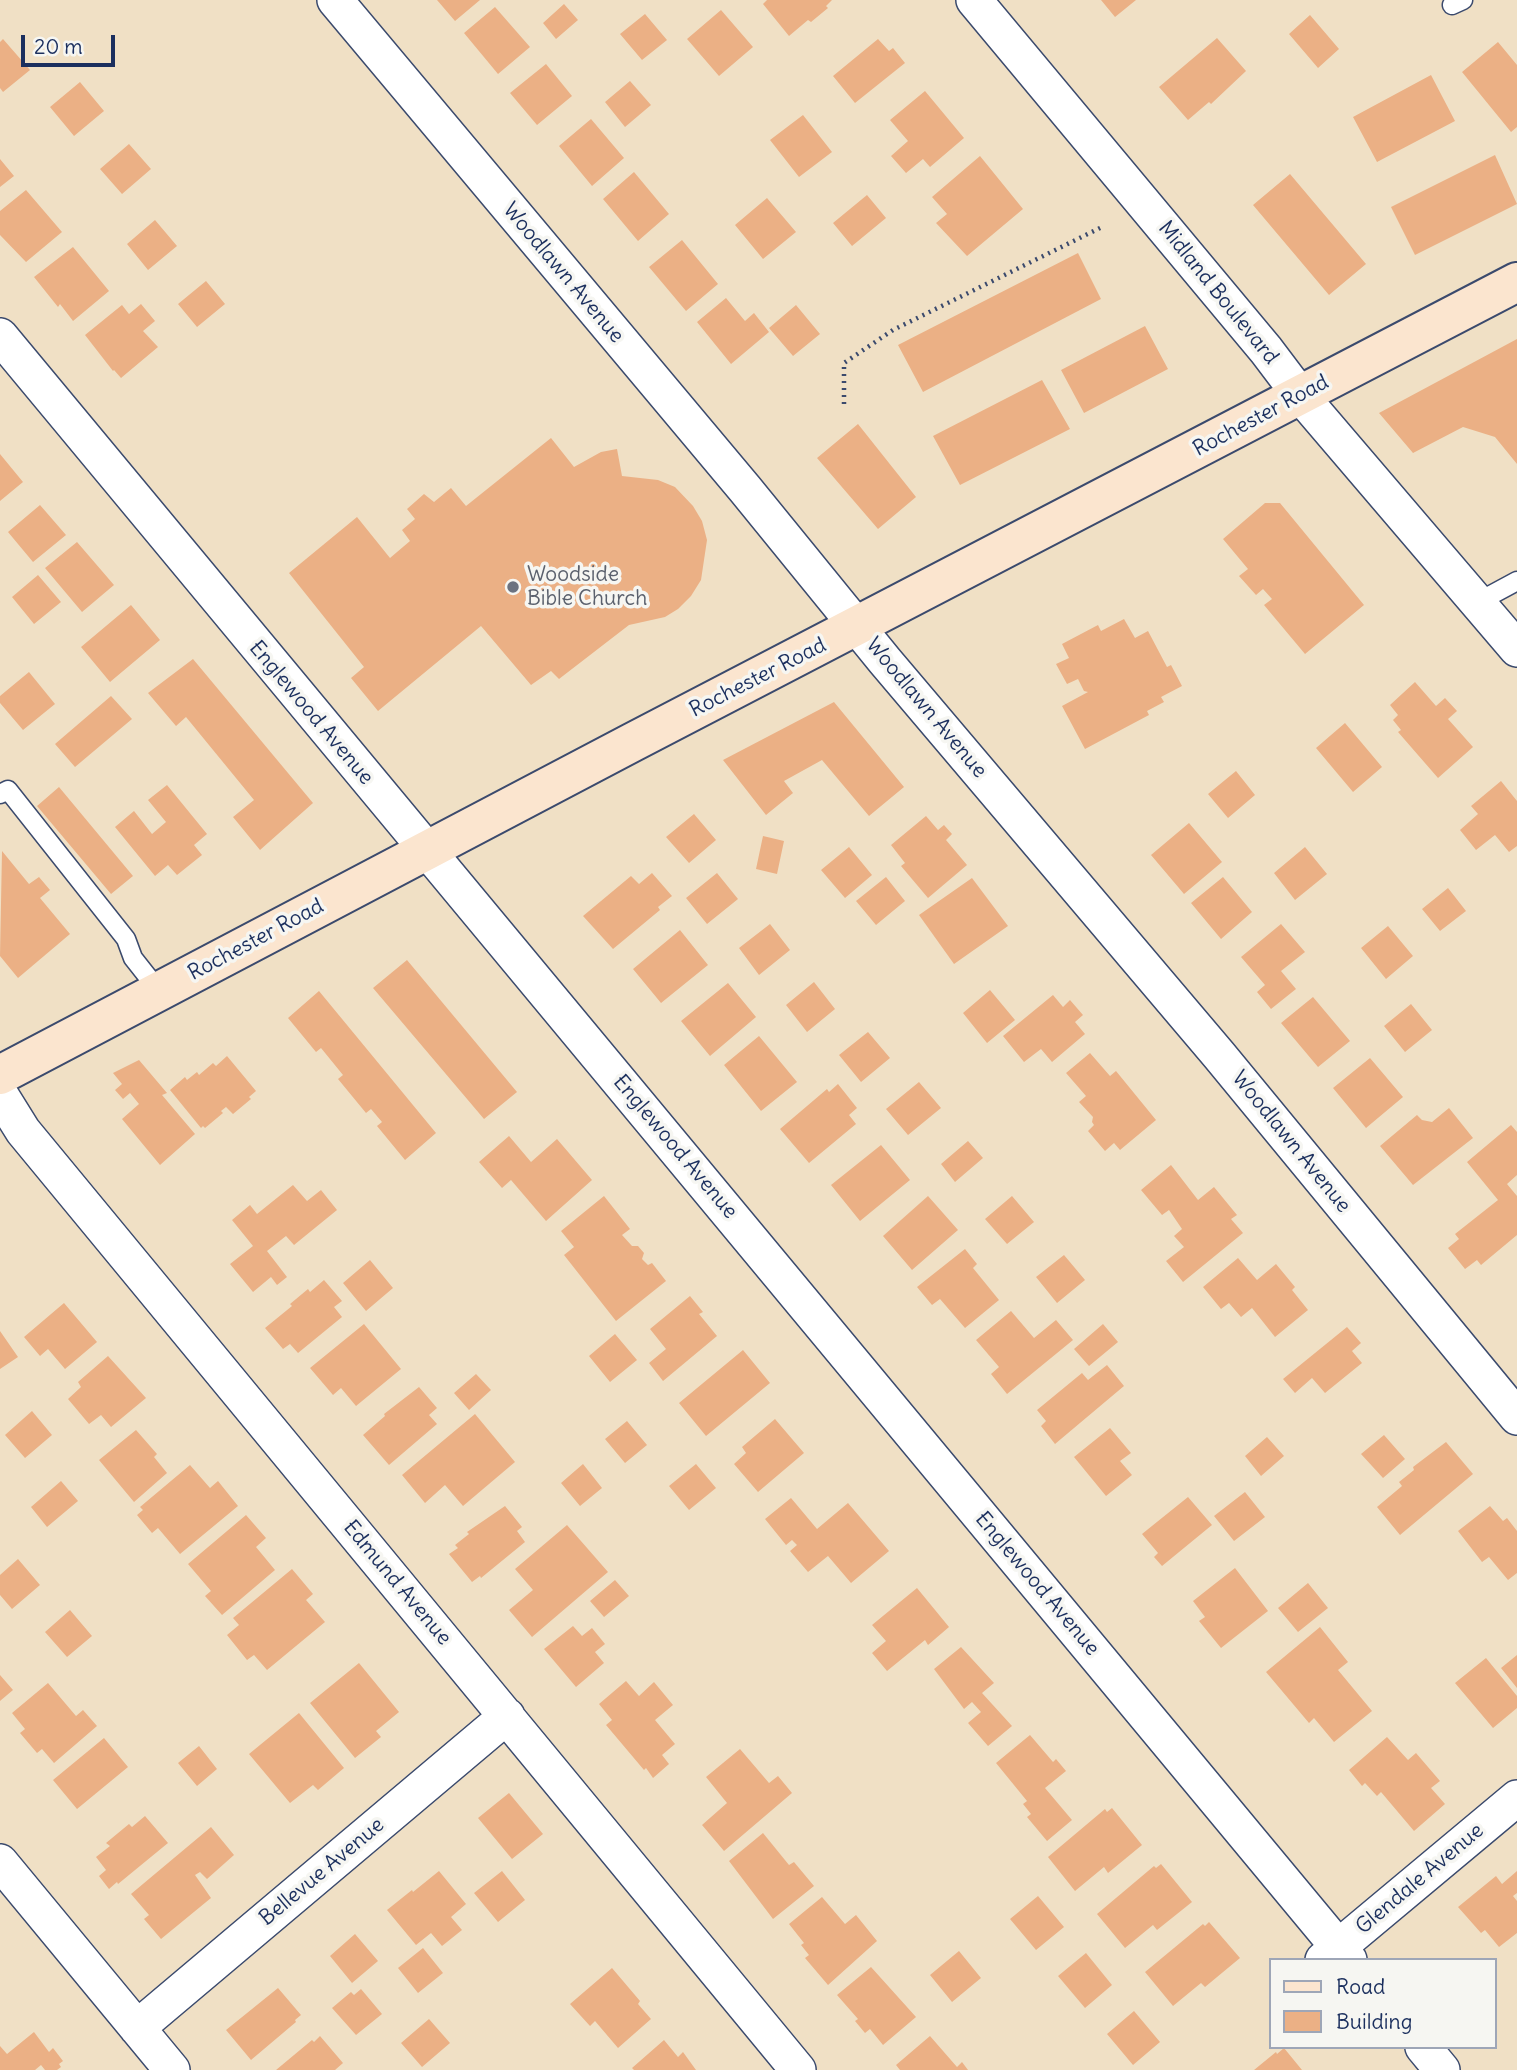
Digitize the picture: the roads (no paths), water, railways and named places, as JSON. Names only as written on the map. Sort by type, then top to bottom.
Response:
[{"type":"main road","name":"Rochester Road","points":[[0,1075],[1517,282]]},
{"type":"street","name":"Woodlawn Avenue","points":[[335,0],[1219,1055],[1517,1417]]},
{"type":"street","name":"Midland Boulevard","points":[[974,0],[1266,350],[1300,395],[1517,649]]},
{"type":"street","name":"Englewood Avenue","points":[[0,336],[426,851],[483,915],[1337,1956]]},
{"type":"street","name":"Edmund Avenue","points":[[0,1094],[31,1141],[798,2070]]},
{"type":"street","name":"Bellevue Avenue","points":[[137,2028],[507,1716]]},
{"type":"street","name":"Glendale Avenue","points":[[1337,1956],[1517,1798]]},
{"type":"street","points":[[0,1862],[172,2070]]},
{"type":"street","points":[[1425,2049],[1442,2070]]},
{"type":"lane","points":[[1478,602],[1517,581]]},
{"type":"lane","points":[[0,794],[8,790],[126,939],[133,958],[159,991]]},
{"type":"place","name":"Woodside Bible Church","points":[[513,587]]}]
